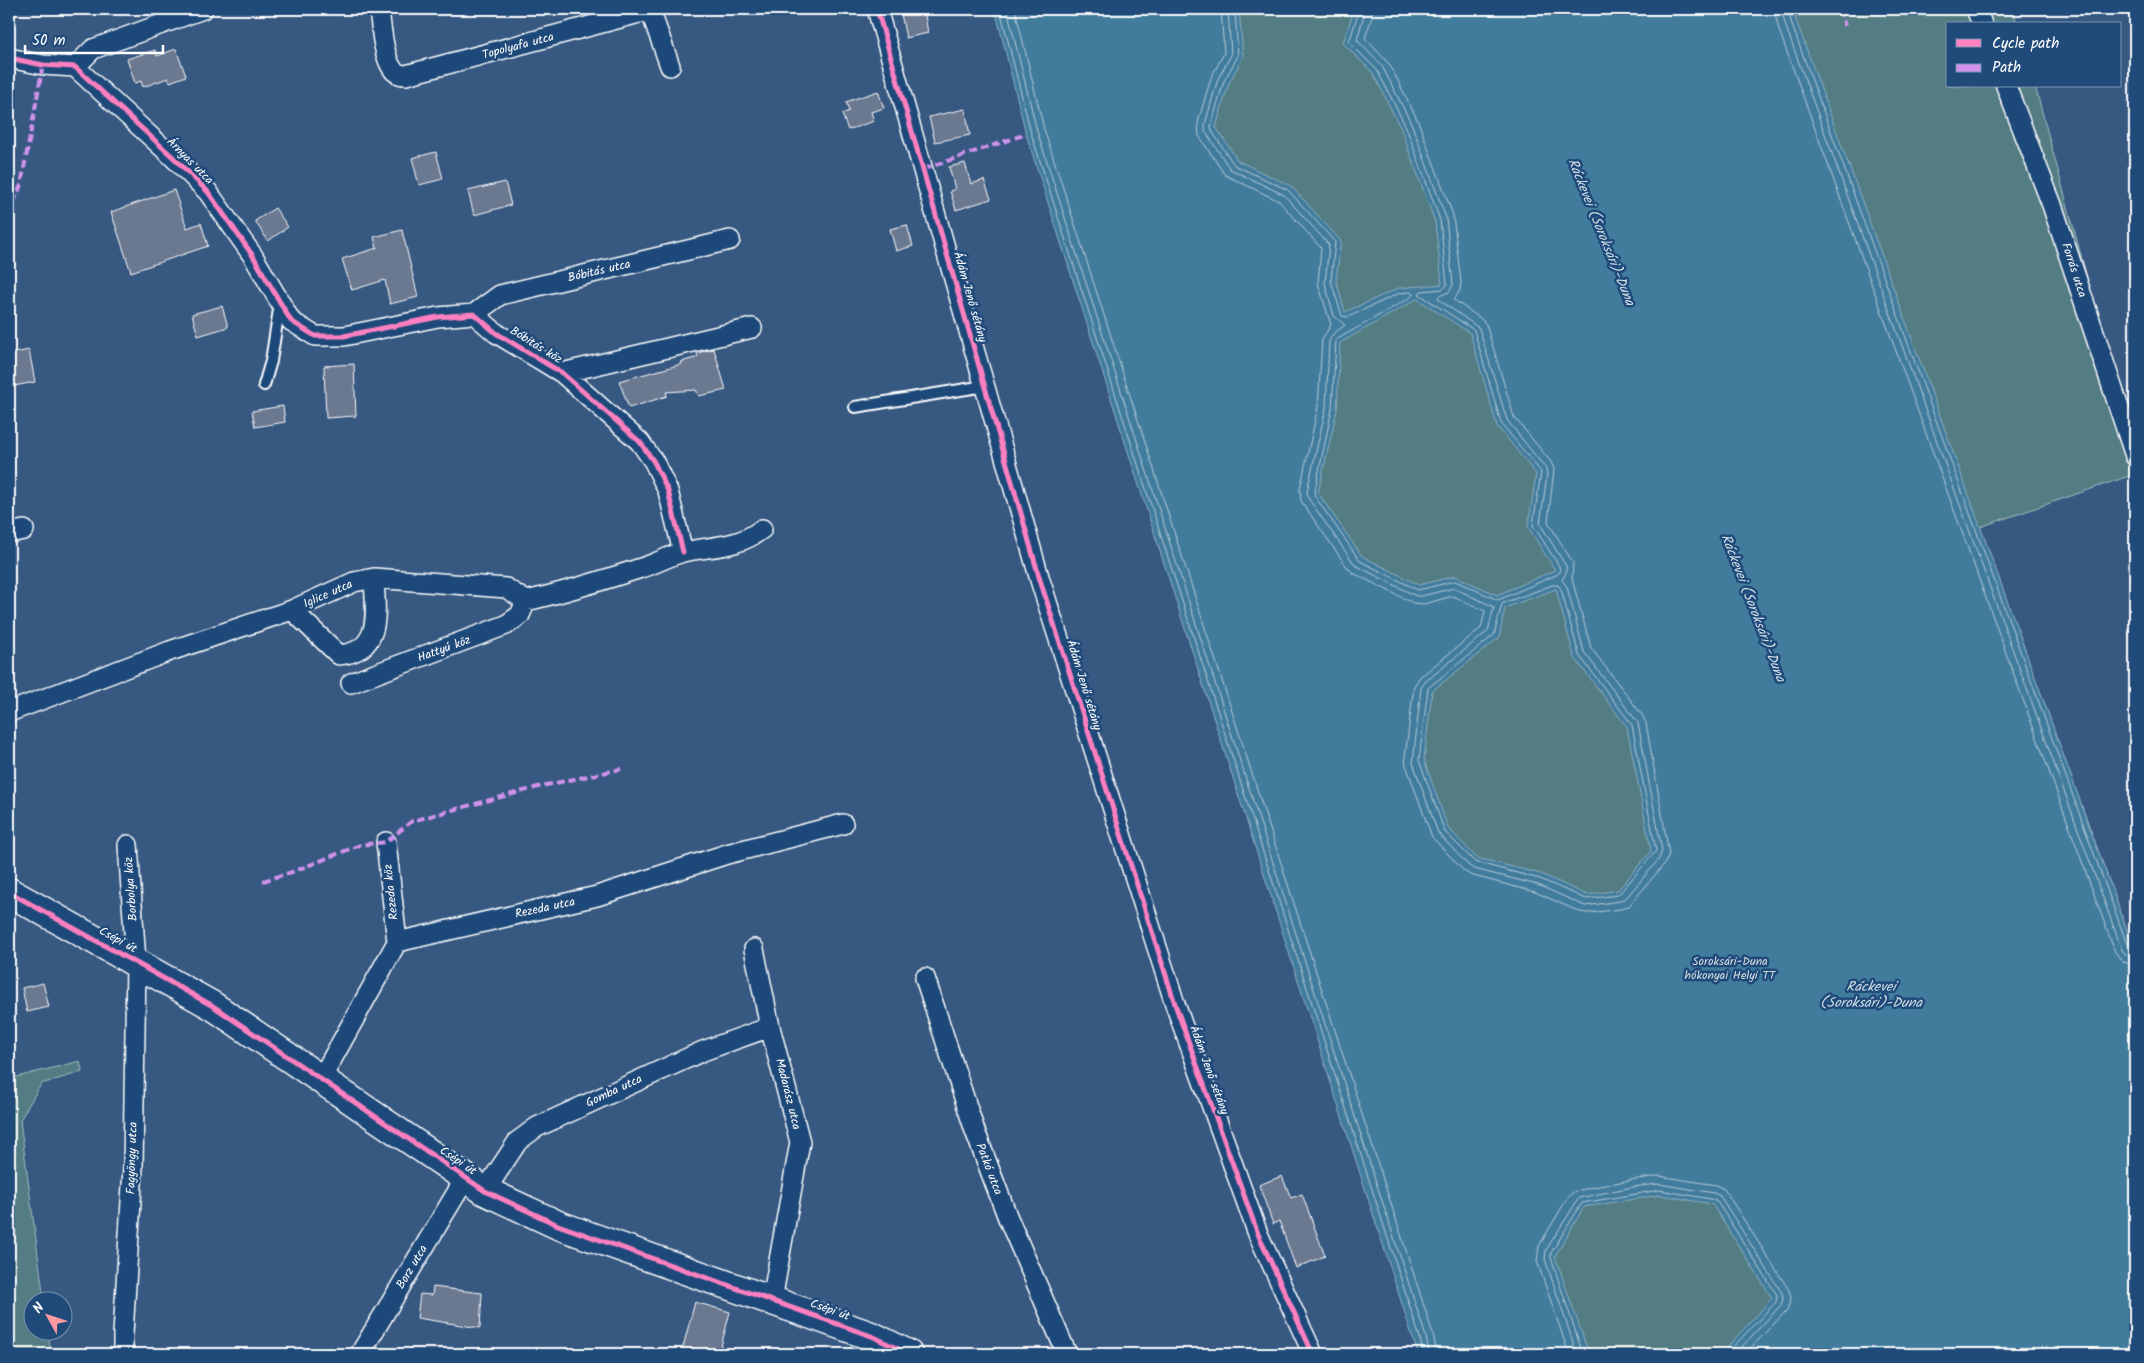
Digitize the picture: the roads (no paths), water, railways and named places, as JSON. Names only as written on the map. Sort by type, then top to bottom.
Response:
[{"type":"street","points":[[9,58],[43,65],[75,67],[93,49],[156,17],[204,9]]},
{"type":"street","name":"Topolyafa utca","points":[[379,9],[391,67],[400,75],[406,75],[639,13],[648,13],[653,18],[670,66]]},
{"type":"street","name":"Ádám Jenő sétány","points":[[877,9],[1040,580],[1176,1007],[1258,1234],[1313,1354]]},
{"type":"street","points":[[1976,9],[1981,22]]},
{"type":"street","name":"Árnyas utca","points":[[75,67],[208,192],[253,256],[291,321],[315,336],[344,336],[438,317],[474,314]]},
{"type":"street","name":"Forrás utca","points":[[2007,88],[2052,205],[2135,456]]},
{"type":"street","name":"Bóbitás utca","points":[[474,314],[500,295],[730,240]]},
{"type":"street","name":"Bóbitás köz","points":[[474,314],[496,333],[562,373],[640,442],[649,455],[668,492],[683,552]]},
{"type":"street","name":"Bóbitás köz","points":[[562,373],[752,328]]},
{"type":"street","points":[[526,601],[564,592],[647,566],[683,552],[727,546],[752,536],[762,528]]},
{"type":"street","points":[[292,610],[339,655],[347,654],[367,643],[375,631],[374,578]]},
{"type":"street","name":"Iglice utca","points":[[9,712],[170,650],[292,610],[354,582],[374,578],[506,588],[526,601]]},
{"type":"street","name":"Hattyú köz","points":[[351,683],[506,625],[520,615],[526,601]]},
{"type":"street","name":"Rezeda utca","points":[[397,942],[597,896],[727,854],[843,824]]},
{"type":"street","name":"Rezeda köz","points":[[386,842],[397,942]]},
{"type":"street","name":"Borbolya köz","points":[[128,845],[136,962]]},
{"type":"street","name":"Csépi út","points":[[9,892],[213,1006],[475,1185],[558,1225],[874,1336],[908,1354]]},
{"type":"street","points":[[322,1079],[397,942]]},
{"type":"street","name":"Madarász utca","points":[[754,949],[770,1027],[800,1142],[772,1300]]},
{"type":"street","name":"Fagyöngy utca","points":[[123,1354],[133,1168],[136,962]]},
{"type":"street","name":"Patkó utca","points":[[925,978],[975,1131],[1008,1218],[1067,1354]]},
{"type":"street","name":"Gomba utca","points":[[475,1185],[518,1141],[537,1127],[703,1051],[770,1027]]},
{"type":"street","name":"Borz utca","points":[[360,1354],[475,1185]]},
{"type":"lane","points":[[264,385],[271,361],[280,300]]},
{"type":"lane","points":[[855,407],[985,386]]},
{"type":"water","name":"Ráckevei (Soroksári)-Duna","points":[[995,9],[1239,9],[1243,57],[1229,83],[1216,127],[1238,161],[1291,186],[1341,241],[1336,280],[1345,312],[1399,288],[1442,284],[1435,222],[1401,129],[1373,73],[1343,43],[1353,13],[1352,9],[1792,9],[2135,952],[2135,1354],[1721,1354],[1772,1298],[1712,1204],[1660,1195],[1584,1207],[1555,1256],[1589,1354],[1418,1354],[1026,134]],"holes":[[[1417,299],[1470,333],[1497,426],[1536,474],[1528,527],[1555,570],[1497,595],[1455,576],[1419,585],[1362,556],[1318,493],[1337,410],[1340,343]],[[1556,589],[1574,657],[1627,727],[1651,851],[1618,890],[1587,895],[1541,874],[1477,858],[1448,828],[1424,760],[1432,691],[1499,638],[1505,608]]]},
{"type":"park label","name":"Soroksári-Duna hókonyai Helyi TT","points":[[1730,968]]}]
